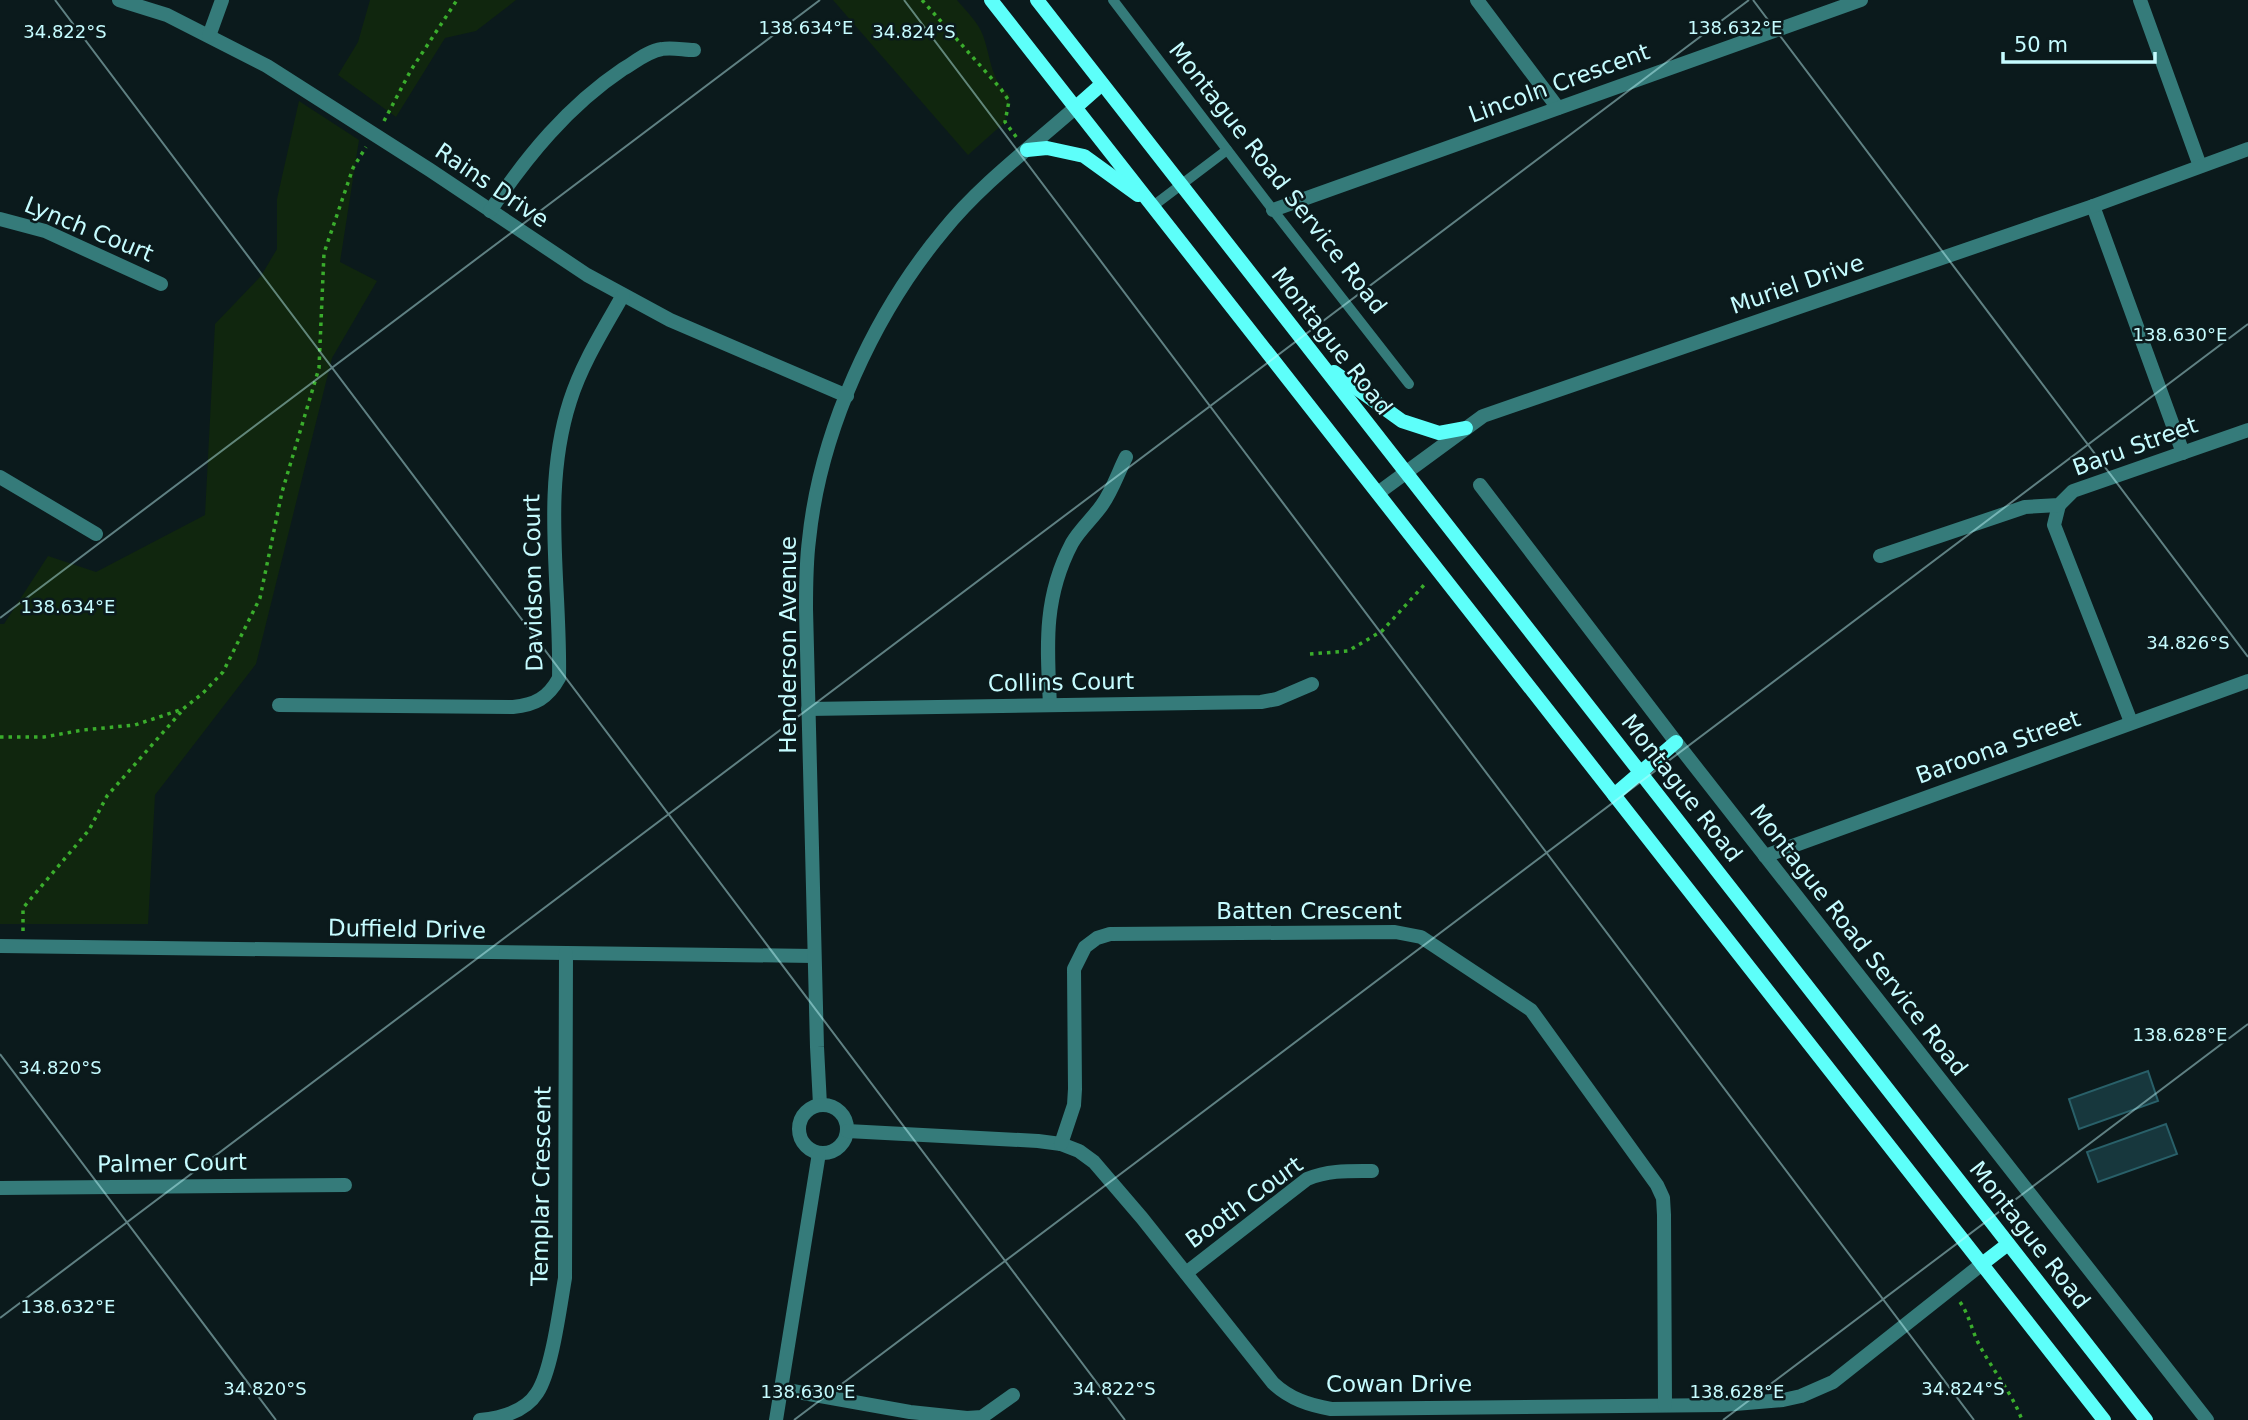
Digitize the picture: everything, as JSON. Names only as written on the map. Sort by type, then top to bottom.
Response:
[{"type":"main road","points":[[991,0],[2104,1420]]},
{"type":"main road","name":"Montague Road","points":[[1037,0],[2146,1420]]},
{"type":"main road","points":[[1076,107],[1102,83]]},
{"type":"main road","points":[[1027,150],[1046,148],[1084,156],[1153,206]]},
{"type":"main road","points":[[1319,360],[1402,421],[1439,433],[1466,428]]},
{"type":"main road","points":[[1614,794],[1676,742]]},
{"type":"main road","points":[[1982,1264],[2008,1244]]},
{"type":"street","name":"Rains Drive","points":[[119,0],[167,15],[267,66],[587,275],[623,295],[670,320],[846,396]]},
{"type":"street","points":[[209,36],[222,0]]},
{"type":"street","points":[[1477,0],[1558,108]]},
{"type":"street","name":"Lincoln Crescent","points":[[1273,210],[1861,0]]},
{"type":"street","points":[[2140,0],[2200,166]]},
{"type":"street","points":[[490,211],[548,134],[603,82],[640,58],[661,49],[694,50]]},
{"type":"street","name":"Henderson Avenue","points":[[820,1105],[806,609],[809,537],[825,458],[851,383],[894,299],[918,262],[968,203],[1076,107]]},
{"type":"street","name":"Muriel Drive","points":[[1378,493],[1483,415],[2093,206],[2248,149]]},
{"type":"street","points":[[2093,206],[2183,453]]},
{"type":"street","name":"Lynch Court","points":[[0,219],[45,231],[161,284]]},
{"type":"street","name":"Davidson Court","points":[[279,705],[513,707],[542,699],[553,689],[559,678],[553,506],[560,438],[570,399],[623,295]]},
{"type":"street","name":"Baru Street","points":[[1880,556],[2025,507],[2059,505],[2073,491],[2248,430]]},
{"type":"street","points":[[1050,705],[1047,645],[1052,596],[1073,542],[1102,505],[1126,457]]},
{"type":"street","points":[[0,477],[96,534]]},
{"type":"street","name":"Montague Road Service Road","points":[[1480,485],[1676,742],[2207,1420]]},
{"type":"street","points":[[2059,505],[2054,525],[2131,722]]},
{"type":"street","name":"Baroona Street","points":[[1765,856],[2248,681]]},
{"type":"street","name":"Collins Court","points":[[808,709],[1261,702],[1277,699],[1312,684]]},
{"type":"street","name":"Batten Crescent","points":[[1061,1144],[1074,1105],[1074,969],[1086,947],[1097,938],[1110,934],[1395,932],[1421,937],[1531,1010],[1657,1185],[1664,1215],[1665,1405]]},
{"type":"street","name":"Duffield Drive","points":[[0,947],[814,956]]},
{"type":"street","name":"Templar Crescent","points":[[480,1420],[510,1414],[537,1394],[545,1376],[557,1322],[565,1278],[566,953]]},
{"type":"street","points":[[820,1105],[835,1109],[845,1121],[847,1131],[842,1143],[830,1153],[810,1150],[800,1137],[802,1116],[820,1105]]},
{"type":"street","name":"Cowan Drive","points":[[847,1131],[1061,1144],[1079,1150],[1101,1170],[1273,1383],[1284,1393],[1313,1406],[1331,1409],[1428,1414],[1723,1405],[1783,1400],[1810,1393],[1833,1382],[1982,1264]]},
{"type":"street","points":[[776,1420],[819,1153]]},
{"type":"street","name":"Booth Court","points":[[1186,1273],[1307,1179],[1337,1171],[1373,1171]]},
{"type":"street","name":"Palmer Court","points":[[0,1188],[345,1185]]},
{"type":"street","points":[[781,1389],[910,1412],[967,1418],[982,1417],[1013,1395]]},
{"type":"lane","name":"Montague Road Service Road","points":[[1113,0],[1409,384]]},
{"type":"lane","points":[[1153,206],[1227,150]]},
{"type":"path","points":[[23,947],[23,908],[89,830],[107,796],[183,709],[223,673],[260,598],[282,492],[319,368],[324,253],[353,168],[390,112],[411,70],[457,0]]},
{"type":"path","points":[[922,0],[1001,89],[1009,102],[1005,122],[1027,150]]},
{"type":"path","points":[[1310,654],[1348,651],[1382,631],[1425,584]]},
{"type":"path","points":[[0,737],[44,737],[135,725],[183,709]]},
{"type":"path","points":[[1952,1288],[1969,1315],[1979,1345],[2015,1400],[2022,1420]]},
{"type":"green space","points":[[370,0],[516,0],[476,31],[445,38],[396,117],[338,75],[358,42]]},
{"type":"green space","points":[[833,0],[957,0],[979,27],[994,74],[1010,95],[1005,122],[968,155]]},
{"type":"green space","points":[[299,101],[359,140],[340,262],[377,281],[332,358],[256,664],[155,795],[148,924],[0,924],[0,624],[4,624],[48,556],[96,572],[205,515],[215,324],[261,276],[277,249],[277,199]]},
{"type":"building","points":[[2148,1071],[2158,1101],[2079,1129],[2069,1099]]},
{"type":"building","points":[[2166,1124],[2177,1154],[2098,1182],[2087,1152]]}]
